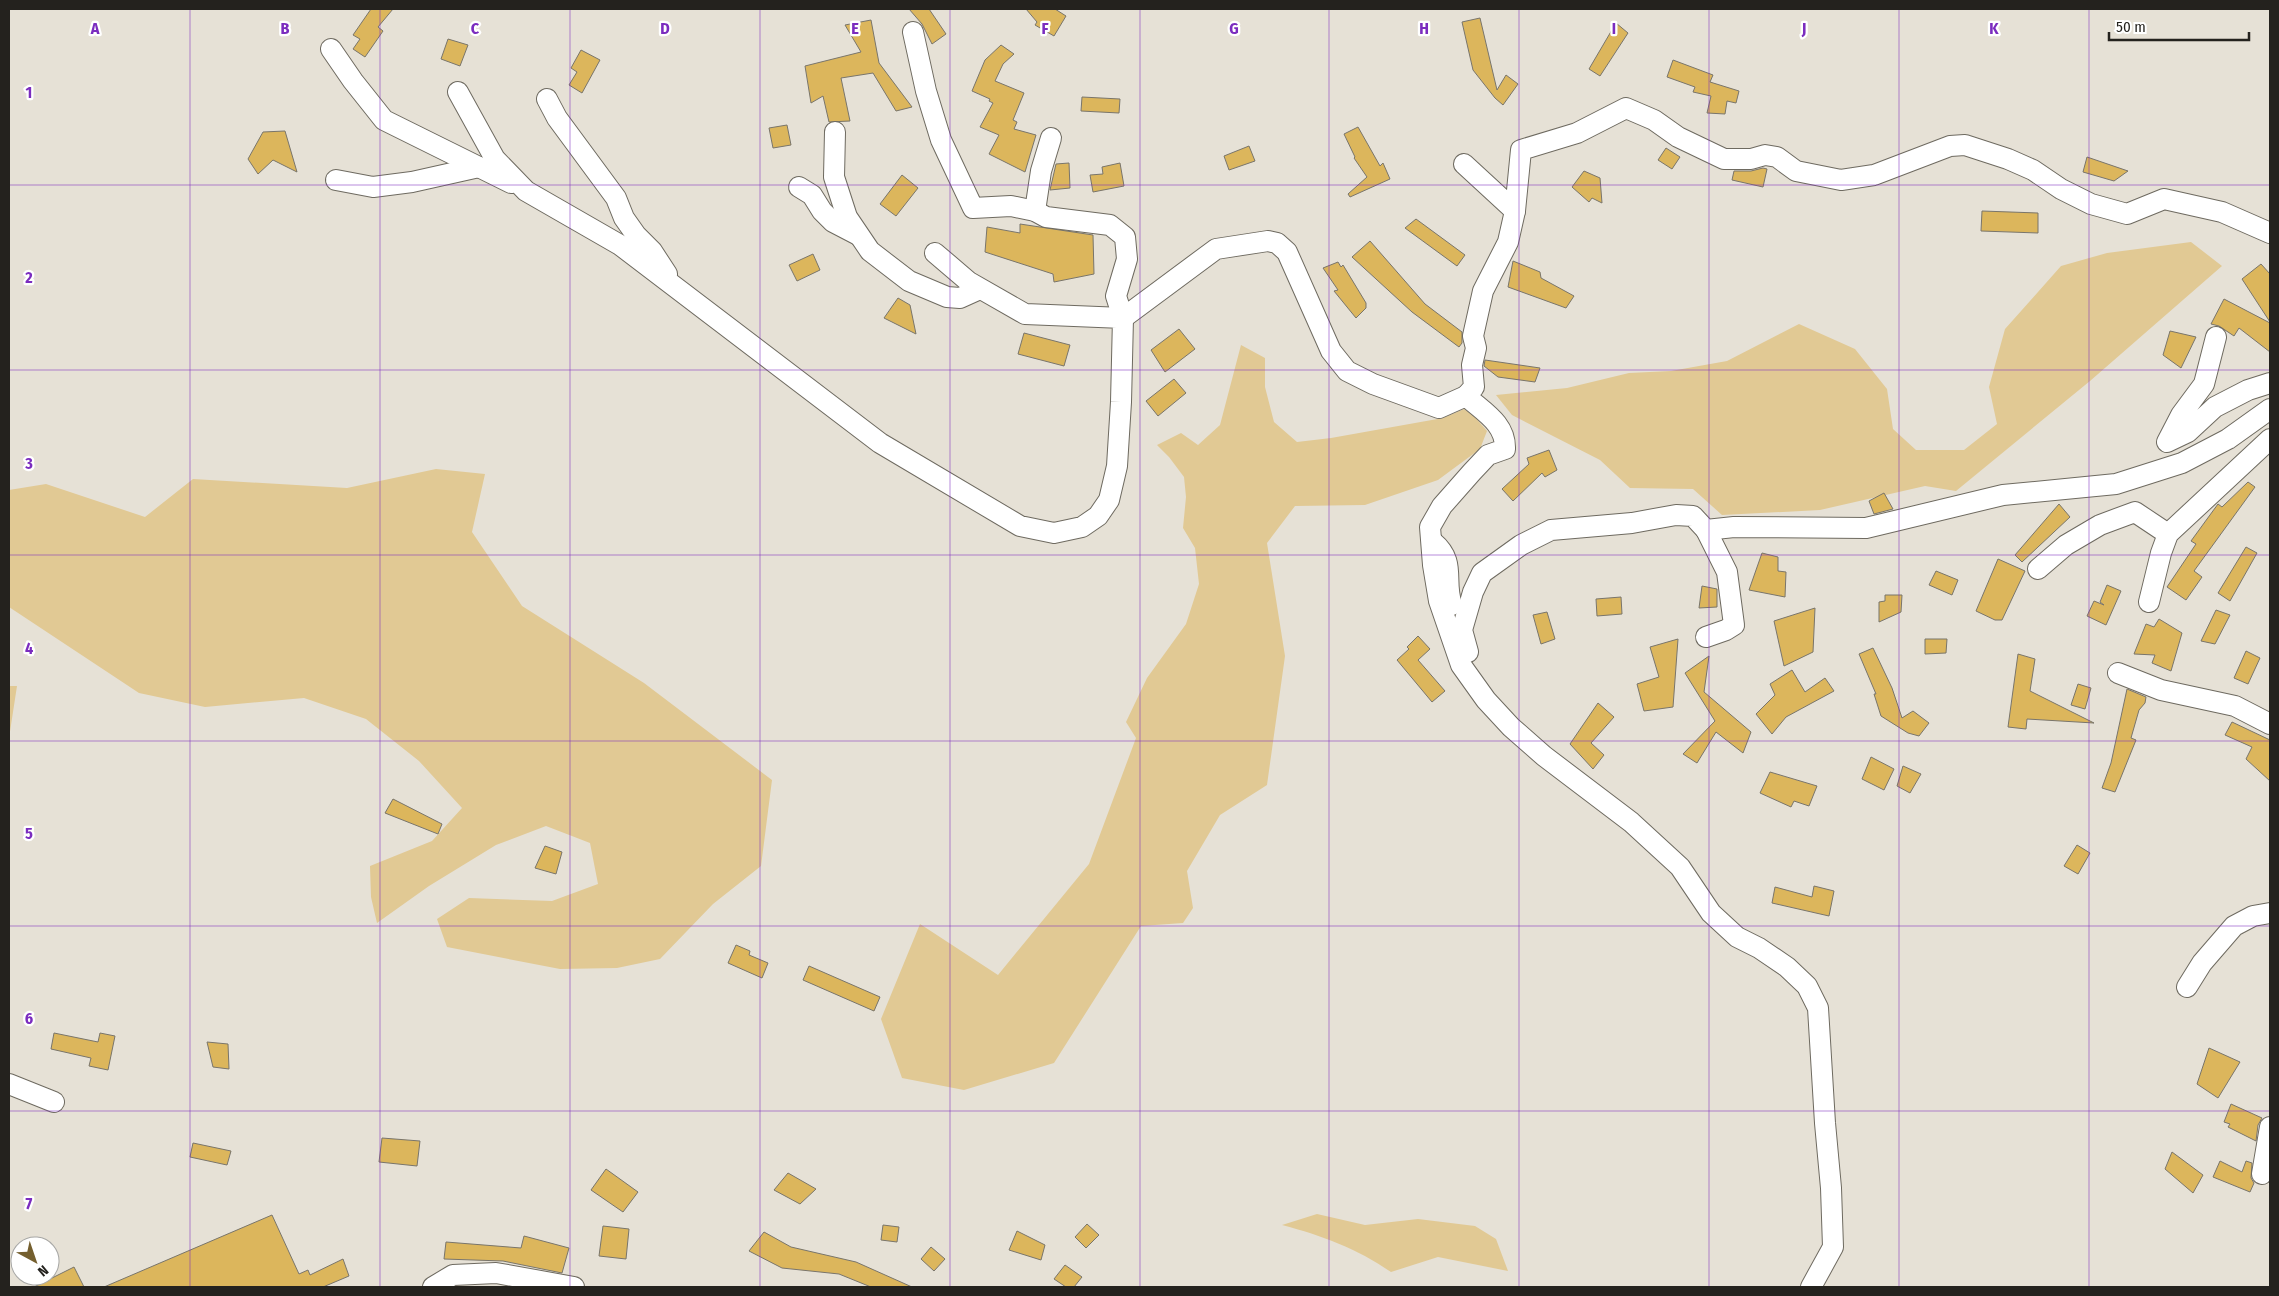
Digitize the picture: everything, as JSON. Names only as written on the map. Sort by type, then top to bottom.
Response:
[{"type":"street","points":[[331,49],[352,81],[384,120],[526,190],[620,245],[880,443],[1020,526],[1054,534],[1082,527],[1098,516],[1109,500],[1117,466],[1122,402],[1123,318],[1116,296],[1127,259],[1125,236],[1110,225],[1046,217],[1035,211],[1011,206],[988,209],[973,208],[942,140],[926,91],[913,32]]},
{"type":"street","points":[[458,92],[495,159],[526,190]]},
{"type":"street","points":[[546,99],[616,198],[624,218],[636,235],[652,251],[675,286]]},
{"type":"street","points":[[935,253],[969,282],[1024,314],[1123,318],[1216,249],[1268,241],[1277,244],[1288,252],[1331,351],[1347,371],[1373,384],[1439,408],[1466,396],[1474,387],[1472,366],[1476,348],[1472,336],[1483,291],[1508,242],[1515,211],[1521,150],[1577,132],[1626,108],[1654,120],[1678,138],[1724,159],[1751,159],[1765,155],[1777,157],[1796,171],[1841,180],[1874,175],[1950,146],[1965,145],[2008,158],[2033,170],[2061,189],[2091,204],[2127,214],[2164,199],[2222,212],[2270,233]]},
{"type":"street","points":[[835,132],[834,177],[847,217],[870,251],[909,280],[947,297],[960,298],[980,289]]},
{"type":"street","points":[[1035,211],[1041,171],[1051,138]]},
{"type":"street","points":[[1464,164],[1515,211]]},
{"type":"street","points":[[336,180],[373,187],[412,182],[479,167]]},
{"type":"street","points":[[799,187],[812,195],[822,211],[833,222],[860,236]]},
{"type":"street","points":[[2216,337],[2204,384],[2181,415],[2167,442],[2188,432],[2215,407],[2248,390],[2270,383]]},
{"type":"street","points":[[1466,396],[1499,424],[1506,441],[1505,448],[1488,455],[1442,506],[1430,527],[1439,601],[1460,665],[1511,727],[1544,756],[1631,822],[1680,867],[1711,913],[1737,937],[1759,948],[1787,967],[1807,986],[1818,1008],[1824,1123],[1831,1188],[1833,1247],[1811,1287]]},
{"type":"street","points":[[1706,530],[1734,527],[1866,528],[2003,495],[2116,484],[2182,463],[2228,439],[2270,409]]},
{"type":"street","points":[[2149,602],[2161,553],[2168,534],[2270,439]]},
{"type":"street","points":[[2038,569],[2066,545],[2100,525],[2135,512],[2168,534]]},
{"type":"street","points":[[1462,630],[1473,592],[1482,573],[1521,545],[1551,530],[1632,523],[1676,516],[1693,516],[1706,530],[1727,572],[1734,625],[1706,637]]},
{"type":"street","points":[[1431,541],[1442,550],[1449,570],[1450,600],[1462,630],[1479,690]]},
{"type":"street","points":[[2118,673],[2162,690],[2235,706],[2270,724]]},
{"type":"street","points":[[2187,987],[2202,963],[2234,926],[2253,916],[2270,913]]},
{"type":"street","points":[[9,1084],[54,1102]]},
{"type":"street","points":[[2262,1174],[2270,1127]]},
{"type":"street","points":[[433,1287],[453,1275],[496,1273],[574,1287]]},
{"type":"shaded area","points":[[2191,242],[2222,266],[2090,381],[1956,491],[1925,486],[1820,510],[1722,515],[1693,489],[1630,488],[1600,460],[1512,415],[1496,395],[1567,388],[1629,373],[1671,371],[1727,361],[1799,324],[1855,349],[1887,389],[1893,429],[1916,450],[1964,450],[1997,424],[1989,387],[2005,329],[2061,266],[2107,253]]},
{"type":"shaded area","points":[[1241,345],[1265,358],[1265,387],[1274,422],[1297,442],[1331,438],[1443,418],[1464,409],[1474,416],[1487,431],[1480,449],[1438,480],[1365,505],[1295,506],[1267,543],[1285,656],[1267,785],[1220,815],[1187,871],[1193,908],[1183,923],[1141,926],[1054,1063],[964,1090],[902,1078],[881,1019],[920,924],[998,975],[1089,864],[1136,738],[1126,722],[1147,678],[1186,624],[1199,584],[1195,548],[1183,528],[1186,497],[1184,477],[1157,445],[1181,433],[1198,445],[1220,425]]},
{"type":"shaded area","points":[[436,469],[485,474],[472,532],[522,606],[644,683],[772,780],[761,866],[713,904],[660,959],[617,968],[560,969],[447,947],[437,919],[469,898],[552,901],[598,884],[590,843],[546,826],[496,845],[429,886],[377,923],[371,897],[370,866],[432,841],[462,808],[419,761],[366,719],[304,698],[205,707],[139,693],[9,607],[9,490],[46,484],[145,517],[193,479],[347,488]]},
{"type":"shaded area","points":[[9,686],[17,686],[9,738]]},
{"type":"shaded area","points":[[1317,1214],[1365,1225],[1418,1219],[1475,1226],[1496,1239],[1508,1271],[1438,1257],[1391,1272],[1365,1256],[1339,1244],[1282,1225]]},
{"type":"building","points":[[371,9],[393,9],[378,27],[383,31],[365,57],[353,49],[360,39],[353,35]]},
{"type":"building","points":[[909,9],[929,9],[946,34],[932,44],[922,24]]},
{"type":"building","points":[[1026,9],[1055,9],[1066,16],[1054,36],[1035,25],[1037,22]]},
{"type":"building","points":[[1480,18],[1497,90],[1506,75],[1518,84],[1503,105],[1495,98],[1473,70],[1462,22]]},
{"type":"building","points":[[871,20],[879,63],[912,107],[896,111],[873,73],[841,78],[850,121],[829,122],[823,96],[811,103],[805,66],[861,52],[845,25]]},
{"type":"building","points":[[1616,23],[1628,33],[1600,76],[1589,69]]},
{"type":"building","points":[[448,39],[468,45],[460,66],[441,59]]},
{"type":"building","points":[[1001,45],[1014,54],[1003,64],[995,81],[1024,93],[1013,120],[1017,122],[1014,129],[1036,135],[1025,172],[989,154],[999,135],[980,127],[993,103],[989,101],[990,99],[972,91],[985,60]]},
{"type":"building","points":[[581,50],[600,60],[582,93],[569,85],[577,72],[571,68]]},
{"type":"building","points":[[1673,60],[1713,75],[1710,82],[1739,91],[1736,103],[1727,101],[1725,114],[1707,113],[1711,96],[1693,92],[1695,87],[1667,77]]},
{"type":"building","points":[[1082,97],[1120,99],[1119,113],[1081,111]]},
{"type":"building","points":[[787,125],[791,145],[773,148],[769,128]]},
{"type":"building","points":[[1358,127],[1380,166],[1383,163],[1390,179],[1350,197],[1348,194],[1367,177],[1354,158],[1344,134]]},
{"type":"building","points":[[285,131],[297,172],[273,160],[258,174],[248,159],[263,132]]},
{"type":"building","points":[[1249,146],[1255,161],[1229,170],[1224,156]]},
{"type":"building","points":[[1666,148],[1680,157],[1672,169],[1658,160]]},
{"type":"building","points":[[2087,157],[2128,171],[2114,181],[2083,172]]},
{"type":"building","points":[[1069,163],[1070,188],[1050,190],[1056,164]]},
{"type":"building","points":[[1120,163],[1124,186],[1093,192],[1090,175],[1103,174],[1102,167]]},
{"type":"building","points":[[1767,169],[1763,187],[1732,180],[1734,171],[1751,171]]},
{"type":"building","points":[[1584,171],[1600,178],[1602,203],[1592,198],[1589,202],[1572,187]]},
{"type":"building","points":[[902,175],[918,188],[896,216],[880,204]]},
{"type":"building","points":[[1982,211],[2038,213],[2038,233],[1981,231]]},
{"type":"building","points":[[1416,219],[1465,255],[1457,266],[1405,228]]},
{"type":"building","points":[[1020,224],[1093,235],[1094,274],[1054,282],[1053,274],[985,252],[987,227],[1020,233]]},
{"type":"building","points":[[1370,241],[1425,304],[1462,332],[1462,343],[1459,347],[1412,312],[1352,257]]},
{"type":"building","points":[[813,254],[820,270],[797,281],[789,265]]},
{"type":"building","points":[[1513,261],[1540,272],[1541,278],[1574,296],[1566,308],[1508,287]]},
{"type":"building","points":[[1338,262],[1341,267],[1343,265],[1366,303],[1366,308],[1356,318],[1334,291],[1338,290],[1323,268]]},
{"type":"building","points":[[2261,264],[2270,274],[2270,322],[2242,279]]},
{"type":"building","points":[[898,298],[910,305],[916,334],[884,318]]},
{"type":"building","points":[[2224,299],[2270,323],[2270,352],[2239,328],[2234,336],[2219,326],[2211,324]]},
{"type":"building","points":[[1179,329],[1195,349],[1165,372],[1151,350]]},
{"type":"building","points":[[2170,331],[2196,337],[2181,368],[2163,355]]},
{"type":"building","points":[[1024,333],[1070,345],[1064,366],[1018,354]]},
{"type":"building","points":[[1485,360],[1540,368],[1535,382],[1498,377],[1484,366]]},
{"type":"building","points":[[1174,379],[1186,393],[1158,416],[1146,401]]},
{"type":"building","points":[[1549,450],[1557,470],[1545,477],[1542,473],[1513,501],[1502,489],[1529,464],[1527,458]]},
{"type":"building","points":[[2248,482],[2255,487],[2194,571],[2202,577],[2186,600],[2167,587],[2196,544],[2191,541],[2218,504],[2222,507]]},
{"type":"building","points":[[1884,493],[1893,509],[1874,514],[1869,501]]},
{"type":"building","points":[[2059,504],[2070,517],[2022,562],[2015,555]]},
{"type":"building","points":[[2246,547],[2257,553],[2230,601],[2218,593]]},
{"type":"building","points":[[1762,553],[1778,557],[1778,571],[1786,572],[1785,597],[1749,590]]},
{"type":"building","points":[[1998,559],[2025,571],[2002,620],[1995,620],[1976,611]]},
{"type":"building","points":[[1936,571],[1958,580],[1952,595],[1929,585]]},
{"type":"building","points":[[2107,585],[2121,591],[2106,625],[2087,616],[2094,601],[2104,605],[2100,602]]},
{"type":"building","points":[[1702,586],[1717,589],[1717,607],[1699,608]]},
{"type":"building","points":[[1885,595],[1902,595],[1901,612],[1879,622],[1879,602],[1885,601]]},
{"type":"building","points":[[1621,597],[1622,614],[1597,616],[1596,599]]},
{"type":"building","points":[[1815,608],[1813,652],[1784,666],[1774,621]]},
{"type":"building","points":[[2216,610],[2230,615],[2215,644],[2201,641]]},
{"type":"building","points":[[1547,612],[1555,639],[1541,644],[1533,615]]},
{"type":"building","points":[[2159,619],[2182,633],[2171,671],[2152,663],[2155,655],[2134,654],[2146,624],[2154,627]]},
{"type":"building","points":[[1418,636],[1430,649],[1418,660],[1445,691],[1432,702],[1397,660],[1409,649],[1407,647]]},
{"type":"building","points":[[1678,639],[1673,707],[1644,711],[1637,684],[1659,677],[1650,647]]},
{"type":"building","points":[[1925,639],[1947,639],[1946,653],[1925,654]]},
{"type":"building","points":[[1873,648],[1892,688],[1902,718],[1913,711],[1929,723],[1919,736],[1908,733],[1881,716],[1874,694],[1876,694],[1859,654]]},
{"type":"building","points":[[2246,651],[2260,658],[2248,684],[2234,678]]},
{"type":"building","points":[[2018,654],[2035,659],[2030,691],[2094,723],[2027,719],[2026,729],[2008,727]]},
{"type":"building","points":[[1709,656],[1704,692],[1751,732],[1743,753],[1716,732],[1697,763],[1683,754],[1715,721],[1685,673]]},
{"type":"building","points":[[1792,670],[1805,692],[1825,678],[1834,691],[1786,717],[1772,734],[1756,714],[1775,695],[1770,684]]},
{"type":"building","points":[[2078,684],[2091,688],[2085,709],[2071,705]]},
{"type":"building","points":[[2127,689],[2146,697],[2145,703],[2139,710],[2131,738],[2136,740],[2115,792],[2102,788],[2111,763]]},
{"type":"building","points":[[1598,703],[1614,717],[1591,743],[1604,755],[1593,769],[1570,744]]},
{"type":"building","points":[[2232,722],[2270,740],[2270,781],[2246,759],[2252,747],[2225,735]]},
{"type":"building","points":[[1871,757],[1894,769],[1884,790],[1862,779]]},
{"type":"building","points":[[1903,766],[1921,774],[1910,793],[1897,786]]},
{"type":"building","points":[[1770,772],[1817,786],[1809,806],[1794,801],[1791,807],[1760,793]]},
{"type":"building","points":[[393,799],[442,824],[438,834],[385,813]]},
{"type":"building","points":[[2077,845],[2090,853],[2078,874],[2064,866]]},
{"type":"building","points":[[545,846],[562,852],[556,874],[535,868]]},
{"type":"building","points":[[1814,886],[1834,891],[1829,916],[1772,903],[1775,887],[1812,897]]},
{"type":"building","points":[[736,945],[750,951],[749,955],[768,963],[762,978],[728,963]]},
{"type":"building","points":[[809,966],[880,997],[874,1011],[803,980]]},
{"type":"building","points":[[54,1033],[98,1042],[100,1033],[115,1036],[108,1070],[89,1066],[91,1058],[51,1049]]},
{"type":"building","points":[[207,1042],[228,1044],[229,1069],[213,1067]]},
{"type":"building","points":[[2209,1048],[2240,1062],[2218,1098],[2197,1084]]},
{"type":"building","points":[[2231,1104],[2262,1118],[2258,1125],[2256,1141],[2228,1127],[2230,1124],[2224,1122]]},
{"type":"building","points":[[382,1138],[420,1141],[417,1166],[379,1162]]},
{"type":"building","points":[[193,1143],[231,1151],[227,1165],[190,1157]]},
{"type":"building","points":[[2172,1152],[2203,1175],[2193,1193],[2165,1169]]},
{"type":"building","points":[[2220,1161],[2242,1172],[2246,1161],[2252,1163],[2251,1178],[2254,1183],[2250,1192],[2213,1177]]},
{"type":"building","points":[[606,1169],[638,1192],[623,1212],[591,1190]]},
{"type":"building","points":[[788,1173],[816,1189],[800,1204],[774,1190]]},
{"type":"building","points":[[272,1215],[299,1274],[308,1270],[310,1275],[343,1259],[349,1276],[323,1287],[104,1287]]},
{"type":"building","points":[[1087,1224],[1099,1235],[1086,1248],[1075,1237]]},
{"type":"building","points":[[883,1225],[899,1227],[897,1242],[881,1240]]},
{"type":"building","points":[[603,1226],[629,1229],[626,1259],[599,1256]]},
{"type":"building","points":[[1017,1231],[1045,1245],[1041,1260],[1009,1250]]},
{"type":"building","points":[[764,1232],[791,1247],[856,1262],[912,1287],[871,1287],[839,1274],[782,1268],[749,1251]]},
{"type":"building","points":[[524,1236],[569,1248],[562,1273],[503,1261],[444,1259],[446,1242],[521,1248]]},
{"type":"building","points":[[931,1247],[945,1259],[934,1271],[921,1259]]},
{"type":"building","points":[[1065,1265],[1082,1277],[1074,1287],[1066,1287],[1054,1279]]},
{"type":"building","points":[[74,1267],[84,1287],[34,1287],[60,1286],[60,1274]]}]
